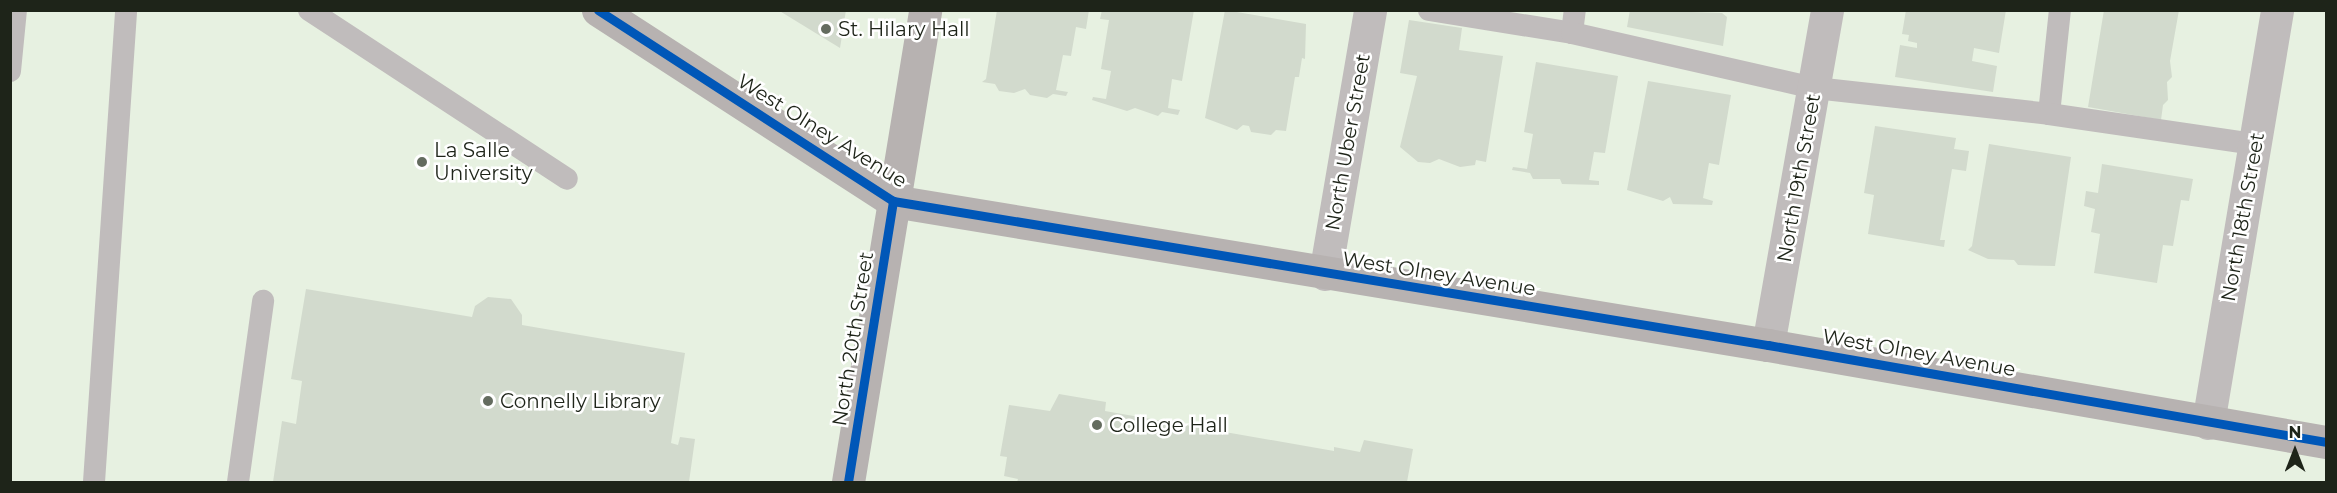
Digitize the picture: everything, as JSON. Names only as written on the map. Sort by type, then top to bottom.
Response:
[{"type":"street","name":"West Olney Avenue","points":[[598,10],[893,201],[1325,274],[1768,345],[2326,442]]},
{"type":"street","name":"North 20th Street","points":[[848,483],[926,10]]},
{"type":"street","name":"North Uber Street","points":[[1325,274],[1370,10]]},
{"type":"street","name":"North 19th Street","points":[[1768,345],[1827,10]]},
{"type":"street","name":"North 18th Street","points":[[2208,423],[2277,10]]},
{"type":"lane","points":[[10,71],[16,10]]},
{"type":"lane","points":[[94,483],[126,10]]},
{"type":"lane","points":[[309,10],[567,179]]},
{"type":"lane","points":[[1430,10],[1573,22],[1815,88],[2049,114],[2255,144]]},
{"type":"lane","points":[[2049,114],[2060,10]]},
{"type":"lane","points":[[238,483],[263,301]]},
{"type":"building","name":"St. Hilary Hall","points":[[778,10],[846,10],[840,48]]},
{"type":"building","points":[[997,10],[1089,10],[1086,29],[1076,27],[1071,56],[1063,55],[1056,90],[1068,92],[1066,96],[1053,94],[1047,98],[1030,95],[1025,89],[1014,93],[999,91],[995,84],[982,82],[986,79]]},
{"type":"building","points":[[1102,10],[1194,10],[1182,81],[1172,79],[1168,108],[1180,110],[1178,115],[1162,112],[1158,116],[1135,108],[1127,111],[1092,100],[1093,97],[1106,99],[1111,71],[1101,69],[1109,20],[1100,19]]},
{"type":"building","points":[[1225,10],[1306,24],[1305,59],[1302,58],[1299,77],[1295,77],[1286,131],[1276,130],[1271,135],[1251,132],[1249,126],[1243,125],[1237,130],[1205,118]]},
{"type":"building","points":[[1630,10],[1722,13],[1727,17],[1723,46],[1627,27]]},
{"type":"building","points":[[1906,10],[2006,10],[1999,53],[1974,48],[1972,61],[1997,66],[1993,92],[1895,77],[1900,45],[1917,48],[1917,43],[1908,41],[1909,35],[1902,34]]},
{"type":"building","points":[[2104,10],[2179,10],[2170,61],[2172,77],[2167,82],[2168,100],[2163,105],[2161,120],[2088,107]]},
{"type":"building","points":[[1409,20],[1462,28],[1459,50],[1503,56],[1486,162],[1476,160],[1475,165],[1460,167],[1439,159],[1430,163],[1418,162],[1400,147],[1417,76],[1400,73]]},
{"type":"building","points":[[1536,62],[1618,76],[1605,153],[1594,152],[1589,180],[1599,181],[1599,185],[1562,184],[1560,179],[1533,179],[1530,173],[1512,170],[1513,167],[1527,169],[1533,134],[1524,132]]},
{"type":"building","points":[[1648,81],[1731,95],[1719,165],[1709,163],[1703,198],[1713,201],[1712,205],[1673,204],[1670,197],[1663,201],[1627,190]]},
{"type":"building","points":[[1875,126],[1956,138],[1954,149],[1969,151],[1966,171],[1952,169],[1940,240],[1945,240],[1944,247],[1868,234],[1874,195],[1864,193]]},
{"type":"building","points":[[1989,144],[2071,157],[2055,266],[2018,265],[2014,260],[1988,259],[1968,250],[1972,246]]},
{"type":"building","points":[[2102,164],[2193,179],[2189,201],[2181,200],[2173,246],[2163,245],[2157,283],[2094,273],[2100,234],[2091,232],[2095,209],[2084,206],[2086,191],[2098,193]]},
{"type":"building","name":"Connelly Library","points":[[306,289],[472,317],[475,306],[488,297],[511,299],[522,315],[522,325],[685,353],[671,443],[678,445],[680,437],[695,439],[689,482],[273,482],[282,421],[296,424],[302,381],[291,379]]},
{"type":"building","name":"College Hall","points":[[1059,394],[1106,402],[1105,411],[1334,451],[1334,447],[1360,452],[1364,440],[1413,449],[1407,482],[1017,482],[1018,479],[1004,476],[1007,457],[1000,456],[1009,405],[1050,411]]},
{"type":"cycle path","points":[[598,10],[893,201],[1768,345],[2326,442]]},
{"type":"cycle path","points":[[848,482],[893,201]]},
{"type":"place","name":"St. Hilary Hall","points":[[826,29]]},
{"type":"place","name":"La Salle University","points":[[422,162]]},
{"type":"place","name":"Connelly Library","points":[[488,401]]},
{"type":"place","name":"College Hall","points":[[1097,425]]}]
